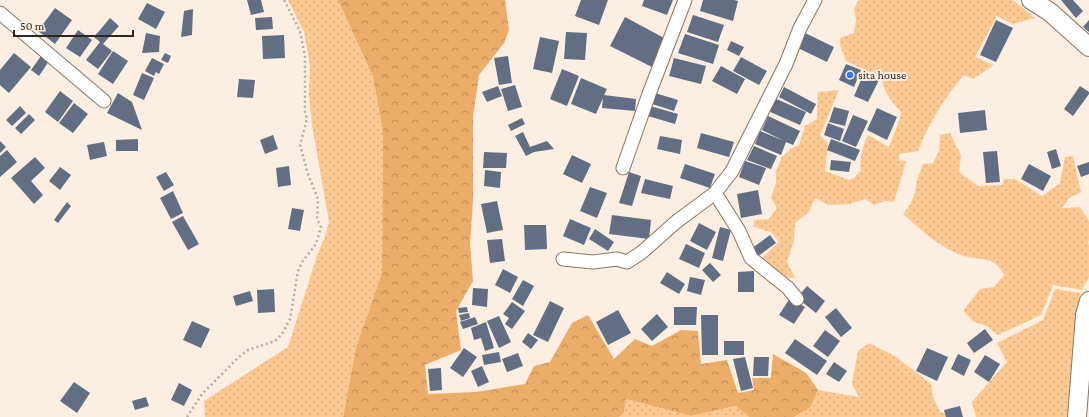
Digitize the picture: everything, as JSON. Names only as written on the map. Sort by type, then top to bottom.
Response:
[{"type":"main road","points":[[1031,0],[1048,6],[1089,47]]},
{"type":"main road","points":[[1077,417],[1085,315],[1089,301]]},
{"type":"street","points":[[623,168],[649,94],[685,0]]},
{"type":"street","points":[[563,259],[593,262],[617,259],[627,262],[641,253],[676,222],[715,193],[732,171],[786,64],[800,28],[815,0]]},
{"type":"street","points":[[0,13],[104,100]]},
{"type":"street","points":[[715,193],[739,231],[751,258],[788,288],[797,299]]},
{"type":"path","points":[[187,417],[202,394],[239,357],[248,350],[275,341],[282,334],[290,319],[298,271],[302,262],[316,244],[321,227],[317,219],[318,199],[308,174],[300,145],[307,119],[305,113],[305,57],[300,31],[284,0]]},
{"type":"shaded area","points":[[288,0],[338,0],[373,77],[383,132],[382,273],[356,347],[343,417],[205,417],[204,401],[288,347],[329,222],[312,125],[309,95],[310,66],[304,32]]},
{"type":"shaded area","points":[[859,0],[1013,0],[1035,18],[1012,24],[997,16],[975,57],[994,65],[973,79],[964,75],[938,111],[918,151],[899,154],[899,160],[906,161],[894,202],[885,201],[874,205],[865,199],[850,204],[828,205],[815,198],[809,212],[795,223],[794,240],[787,262],[795,278],[781,277],[761,259],[779,242],[771,232],[754,227],[754,220],[769,219],[777,208],[771,198],[776,183],[776,171],[782,157],[792,148],[799,145],[805,126],[817,119],[818,92],[839,90],[820,135],[828,143],[825,171],[849,180],[854,178],[861,170],[862,152],[868,135],[889,147],[899,121],[901,112],[891,101],[884,88],[882,78],[846,61],[840,45],[840,38],[854,33],[856,20],[854,9]]},
{"type":"shaded area","points":[[950,133],[961,156],[959,172],[978,186],[1002,185],[1004,179],[1015,179],[1042,196],[1060,183],[1065,157],[1073,156],[1081,192],[1069,198],[1062,208],[1080,207],[1089,221],[1089,277],[1082,290],[1053,285],[1041,315],[998,335],[987,326],[974,322],[963,311],[980,289],[994,287],[1004,275],[1000,269],[996,264],[987,260],[964,256],[947,249],[903,214],[911,203],[915,193],[917,180],[923,164],[933,163],[939,151],[940,135]]},
{"type":"shaded area","points":[[1055,289],[1080,293],[1073,417],[976,417],[972,402],[1007,362],[997,343],[1043,320]]},
{"type":"shaded area","points":[[869,343],[895,356],[931,384],[933,397],[940,412],[954,417],[794,417],[810,408],[818,390],[859,397],[852,384],[858,351]]},
{"type":"shaded area","points":[[626,399],[691,416],[737,406],[749,417],[619,417],[624,412]]},
{"type":"green space","points":[[338,0],[505,0],[509,30],[504,43],[479,75],[473,117],[473,200],[470,243],[473,281],[456,311],[461,350],[425,365],[428,394],[476,392],[525,384],[534,366],[550,362],[572,323],[588,315],[614,359],[635,339],[652,346],[681,330],[698,331],[701,364],[727,360],[738,393],[754,390],[752,378],[771,378],[773,354],[806,373],[818,390],[810,408],[794,417],[749,417],[736,406],[691,416],[626,399],[624,412],[619,417],[343,417],[356,347],[382,273],[383,132],[373,77]]},
{"type":"building","points":[[247,0],[261,0],[264,12],[251,15]]},
{"type":"building","points":[[581,0],[608,0],[599,25],[575,16]]},
{"type":"building","points":[[644,0],[673,0],[667,15],[642,6]]},
{"type":"building","points":[[703,0],[738,1],[733,21],[700,11]]},
{"type":"building","points":[[1061,0],[1073,0],[1083,11],[1076,18]]},
{"type":"building","points":[[147,3],[165,12],[156,29],[138,19]]},
{"type":"building","points":[[55,8],[72,20],[55,44],[38,31]]},
{"type":"building","points":[[193,9],[192,35],[181,37],[184,11]]},
{"type":"building","points":[[693,15],[724,25],[718,42],[687,32]]},
{"type":"building","points":[[272,17],[273,29],[256,30],[255,18]]},
{"type":"building","points":[[625,17],[666,39],[652,67],[610,46]]},
{"type":"building","points":[[110,18],[119,26],[103,44],[112,51],[98,69],[86,60],[100,42],[94,37]]},
{"type":"building","points":[[996,20],[1013,28],[996,62],[980,55]]},
{"type":"building","points":[[1089,20],[1089,32],[1083,27]]},
{"type":"building","points":[[78,30],[92,40],[80,57],[66,48]]},
{"type":"building","points":[[566,32],[587,33],[585,60],[564,59]]},
{"type":"building","points":[[146,33],[160,36],[159,52],[142,53]]},
{"type":"building","points":[[805,33],[834,47],[827,62],[798,48]]},
{"type":"building","points":[[685,34],[719,45],[713,64],[678,53]]},
{"type":"building","points":[[284,35],[285,58],[263,59],[262,36]]},
{"type":"building","points":[[540,37],[559,41],[552,73],[533,69]]},
{"type":"building","points":[[731,41],[744,47],[739,56],[727,50]]},
{"type":"building","points":[[113,51],[128,61],[113,84],[98,74]]},
{"type":"building","points":[[14,53],[31,67],[9,93],[0,85],[0,70]]},
{"type":"building","points":[[165,53],[171,56],[168,63],[161,60]]},
{"type":"building","points":[[41,56],[49,61],[39,76],[31,70]]},
{"type":"building","points":[[508,56],[512,83],[499,85],[494,58]]},
{"type":"building","points":[[741,57],[767,71],[759,85],[733,71]]},
{"type":"building","points":[[152,58],[164,64],[159,74],[156,72],[154,76],[145,71]]},
{"type":"building","points":[[674,58],[706,66],[701,84],[669,76]]},
{"type":"building","name":"sita house","points":[[846,64],[861,70],[854,87],[839,80]]},
{"type":"building","points":[[721,66],[745,79],[737,94],[712,81]]},
{"type":"building","points":[[562,69],[579,76],[567,106],[550,99]]},
{"type":"building","points":[[142,73],[154,78],[144,100],[133,95]]},
{"type":"building","points":[[864,73],[879,80],[868,102],[854,96]]},
{"type":"building","points":[[581,78],[607,89],[604,95],[636,99],[635,111],[602,108],[603,98],[596,114],[571,104]]},
{"type":"building","points":[[239,79],[255,80],[253,98],[237,97]]},
{"type":"building","points":[[515,85],[522,107],[508,111],[501,89]]},
{"type":"building","points":[[498,86],[502,96],[487,102],[482,92]]},
{"type":"building","points":[[1080,86],[1089,92],[1089,94],[1073,116],[1064,109]]},
{"type":"building","points":[[784,87],[816,104],[811,114],[779,97]]},
{"type":"building","points":[[60,91],[73,101],[58,122],[45,112]]},
{"type":"building","points":[[118,93],[132,102],[142,130],[107,113]]},
{"type":"building","points":[[655,93],[678,100],[674,111],[652,104]]},
{"type":"building","points":[[774,98],[806,112],[800,125],[768,111]]},
{"type":"building","points":[[74,103],[88,114],[73,133],[59,123]]},
{"type":"building","points":[[20,106],[26,113],[12,126],[6,120]]},
{"type":"building","points":[[650,106],[678,114],[675,124],[648,116]]},
{"type":"building","points":[[834,107],[849,111],[845,126],[829,122]]},
{"type":"building","points":[[877,108],[897,117],[887,140],[867,130]]},
{"type":"building","points":[[985,110],[987,130],[960,133],[958,113]]},
{"type":"building","points":[[29,114],[35,120],[21,134],[15,128]]},
{"type":"building","points":[[853,115],[868,121],[856,147],[842,141]]},
{"type":"building","points":[[768,116],[800,131],[793,145],[786,142],[781,155],[755,144],[760,131],[784,141],[762,130]]},
{"type":"building","points":[[522,118],[525,124],[511,131],[508,125]]},
{"type":"building","points":[[828,123],[844,129],[840,141],[824,135]]},
{"type":"building","points":[[523,132],[530,147],[547,141],[554,149],[534,152],[526,156],[515,136]]},
{"type":"building","points":[[701,133],[734,142],[729,157],[697,148]]},
{"type":"building","points":[[273,135],[278,149],[265,154],[260,140]]},
{"type":"building","points":[[660,136],[682,140],[680,154],[657,149]]},
{"type":"building","points":[[138,139],[138,151],[116,151],[116,140]]},
{"type":"building","points":[[831,139],[860,150],[855,161],[827,150]]},
{"type":"building","points":[[0,141],[6,147],[0,153]]},
{"type":"building","points":[[104,142],[107,156],[90,160],[87,145]]},
{"type":"building","points":[[754,146],[777,156],[771,169],[747,160]]},
{"type":"building","points":[[1056,149],[1061,166],[1052,169],[1047,152]]},
{"type":"building","points":[[7,150],[17,162],[0,177],[0,156]]},
{"type":"building","points":[[997,151],[1000,182],[986,183],[983,152]]},
{"type":"building","points":[[484,152],[507,153],[506,168],[483,168]]},
{"type":"building","points":[[572,155],[591,164],[582,183],[563,174]]},
{"type":"building","points":[[35,157],[45,168],[31,181],[43,195],[34,204],[11,178]]},
{"type":"building","points":[[831,160],[851,162],[849,172],[830,170]]},
{"type":"building","points":[[745,161],[766,168],[759,185],[739,177]]},
{"type":"building","points":[[1089,162],[1089,174],[1081,177],[1077,166]]},
{"type":"building","points":[[685,164],[715,174],[710,188],[680,178]]},
{"type":"building","points":[[1029,164],[1051,176],[1043,191],[1021,179]]},
{"type":"building","points":[[289,166],[291,185],[278,187],[276,168]]},
{"type":"building","points":[[60,167],[71,175],[60,190],[49,181]]},
{"type":"building","points":[[485,170],[501,172],[500,188],[484,186]]},
{"type":"building","points":[[166,172],[174,185],[164,191],[156,177]]},
{"type":"building","points":[[629,172],[641,176],[632,206],[619,203]]},
{"type":"building","points":[[645,179],[673,186],[670,199],[641,193]]},
{"type":"building","points":[[590,187],[607,193],[597,218],[580,211]]},
{"type":"building","points":[[758,190],[762,214],[741,218],[737,194]]},
{"type":"building","points":[[173,191],[183,213],[171,219],[160,198]]},
{"type":"building","points":[[497,201],[503,230],[487,233],[481,204]]},
{"type":"building","points":[[67,202],[71,206],[58,223],[54,220]]},
{"type":"building","points":[[292,208],[304,210],[300,231],[288,229]]},
{"type":"building","points":[[612,215],[651,220],[649,239],[609,234]]},
{"type":"building","points":[[183,216],[199,244],[188,250],[172,222]]},
{"type":"building","points":[[570,219],[591,228],[584,245],[563,236]]},
{"type":"building","points":[[699,223],[716,232],[707,250],[690,241]]},
{"type":"building","points":[[524,225],[546,225],[547,249],[525,250]]},
{"type":"building","points":[[720,227],[731,230],[723,261],[712,258]]},
{"type":"building","points":[[595,229],[614,242],[608,251],[589,239]]},
{"type":"building","points":[[770,235],[776,243],[757,257],[751,249]]},
{"type":"building","points":[[502,239],[505,261],[490,263],[487,240]]},
{"type":"building","points":[[686,244],[705,253],[699,268],[679,259]]},
{"type":"building","points":[[710,263],[721,275],[713,282],[702,270]]},
{"type":"building","points":[[503,269],[518,277],[510,293],[495,285]]},
{"type":"building","points":[[754,271],[754,292],[738,292],[738,272]]},
{"type":"building","points":[[667,272],[685,284],[679,294],[660,283]]},
{"type":"building","points":[[690,277],[705,280],[701,295],[687,291]]},
{"type":"building","points":[[523,280],[534,286],[523,306],[512,299]]},
{"type":"building","points":[[807,286],[825,301],[816,313],[797,298]]},
{"type":"building","points":[[473,288],[488,289],[487,307],[472,305]]},
{"type":"building","points":[[274,289],[275,312],[258,313],[257,290]]},
{"type":"building","points":[[250,291],[253,301],[236,306],[233,296]]},
{"type":"building","points":[[790,298],[805,307],[794,324],[779,315]]},
{"type":"building","points":[[550,301],[564,308],[548,342],[533,335]]},
{"type":"building","points":[[512,302],[525,311],[512,329],[505,324],[509,318],[503,314]]},
{"type":"building","points":[[467,307],[468,312],[459,313],[458,308]]},
{"type":"building","points":[[674,307],[697,307],[696,325],[674,325]]},
{"type":"building","points":[[836,308],[852,328],[841,337],[825,317]]},
{"type":"building","points":[[618,310],[631,333],[608,345],[596,322]]},
{"type":"building","points":[[469,313],[470,318],[461,321],[459,315]]},
{"type":"building","points":[[657,314],[668,327],[652,341],[641,329]]},
{"type":"building","points":[[701,315],[718,315],[718,355],[702,355]]},
{"type":"building","points":[[499,316],[511,342],[499,348],[487,321]]},
{"type":"building","points":[[475,317],[478,324],[463,329],[460,322]]},
{"type":"building","points":[[192,321],[210,329],[201,348],[183,340]]},
{"type":"building","points":[[486,322],[494,348],[485,351],[481,338],[474,340],[471,328]]},
{"type":"building","points":[[985,329],[993,340],[974,353],[967,343]]},
{"type":"building","points":[[825,330],[840,341],[828,357],[813,346]]},
{"type":"building","points":[[528,333],[538,340],[531,349],[522,342]]},
{"type":"building","points":[[795,339],[827,361],[817,375],[785,353]]},
{"type":"building","points":[[724,341],[744,341],[744,355],[724,355]]},
{"type":"building","points":[[464,348],[477,357],[463,377],[450,368]]},
{"type":"building","points":[[927,348],[948,357],[937,381],[916,371]]},
{"type":"building","points":[[499,352],[501,362],[484,365],[482,355]]},
{"type":"building","points":[[518,353],[523,366],[507,372],[502,359]]},
{"type":"building","points":[[958,354],[971,360],[964,376],[951,369]]},
{"type":"building","points":[[985,355],[1000,364],[989,382],[974,372]]},
{"type":"building","points":[[745,357],[753,388],[741,391],[733,359]]},
{"type":"building","points":[[754,357],[769,357],[768,376],[753,376]]},
{"type":"building","points":[[834,362],[847,371],[839,382],[826,374]]},
{"type":"building","points":[[482,366],[489,382],[478,387],[471,371]]},
{"type":"building","points":[[441,368],[442,390],[430,391],[428,369]]},
{"type":"building","points":[[74,382],[90,393],[77,413],[60,401]]},
{"type":"building","points":[[179,383],[192,390],[184,406],[171,400]]},
{"type":"building","points":[[146,397],[149,406],[135,410],[132,401]]},
{"type":"building","points":[[960,406],[963,417],[946,417],[944,410]]},
{"type":"place","name":"sita house","points":[[850,75]]}]
